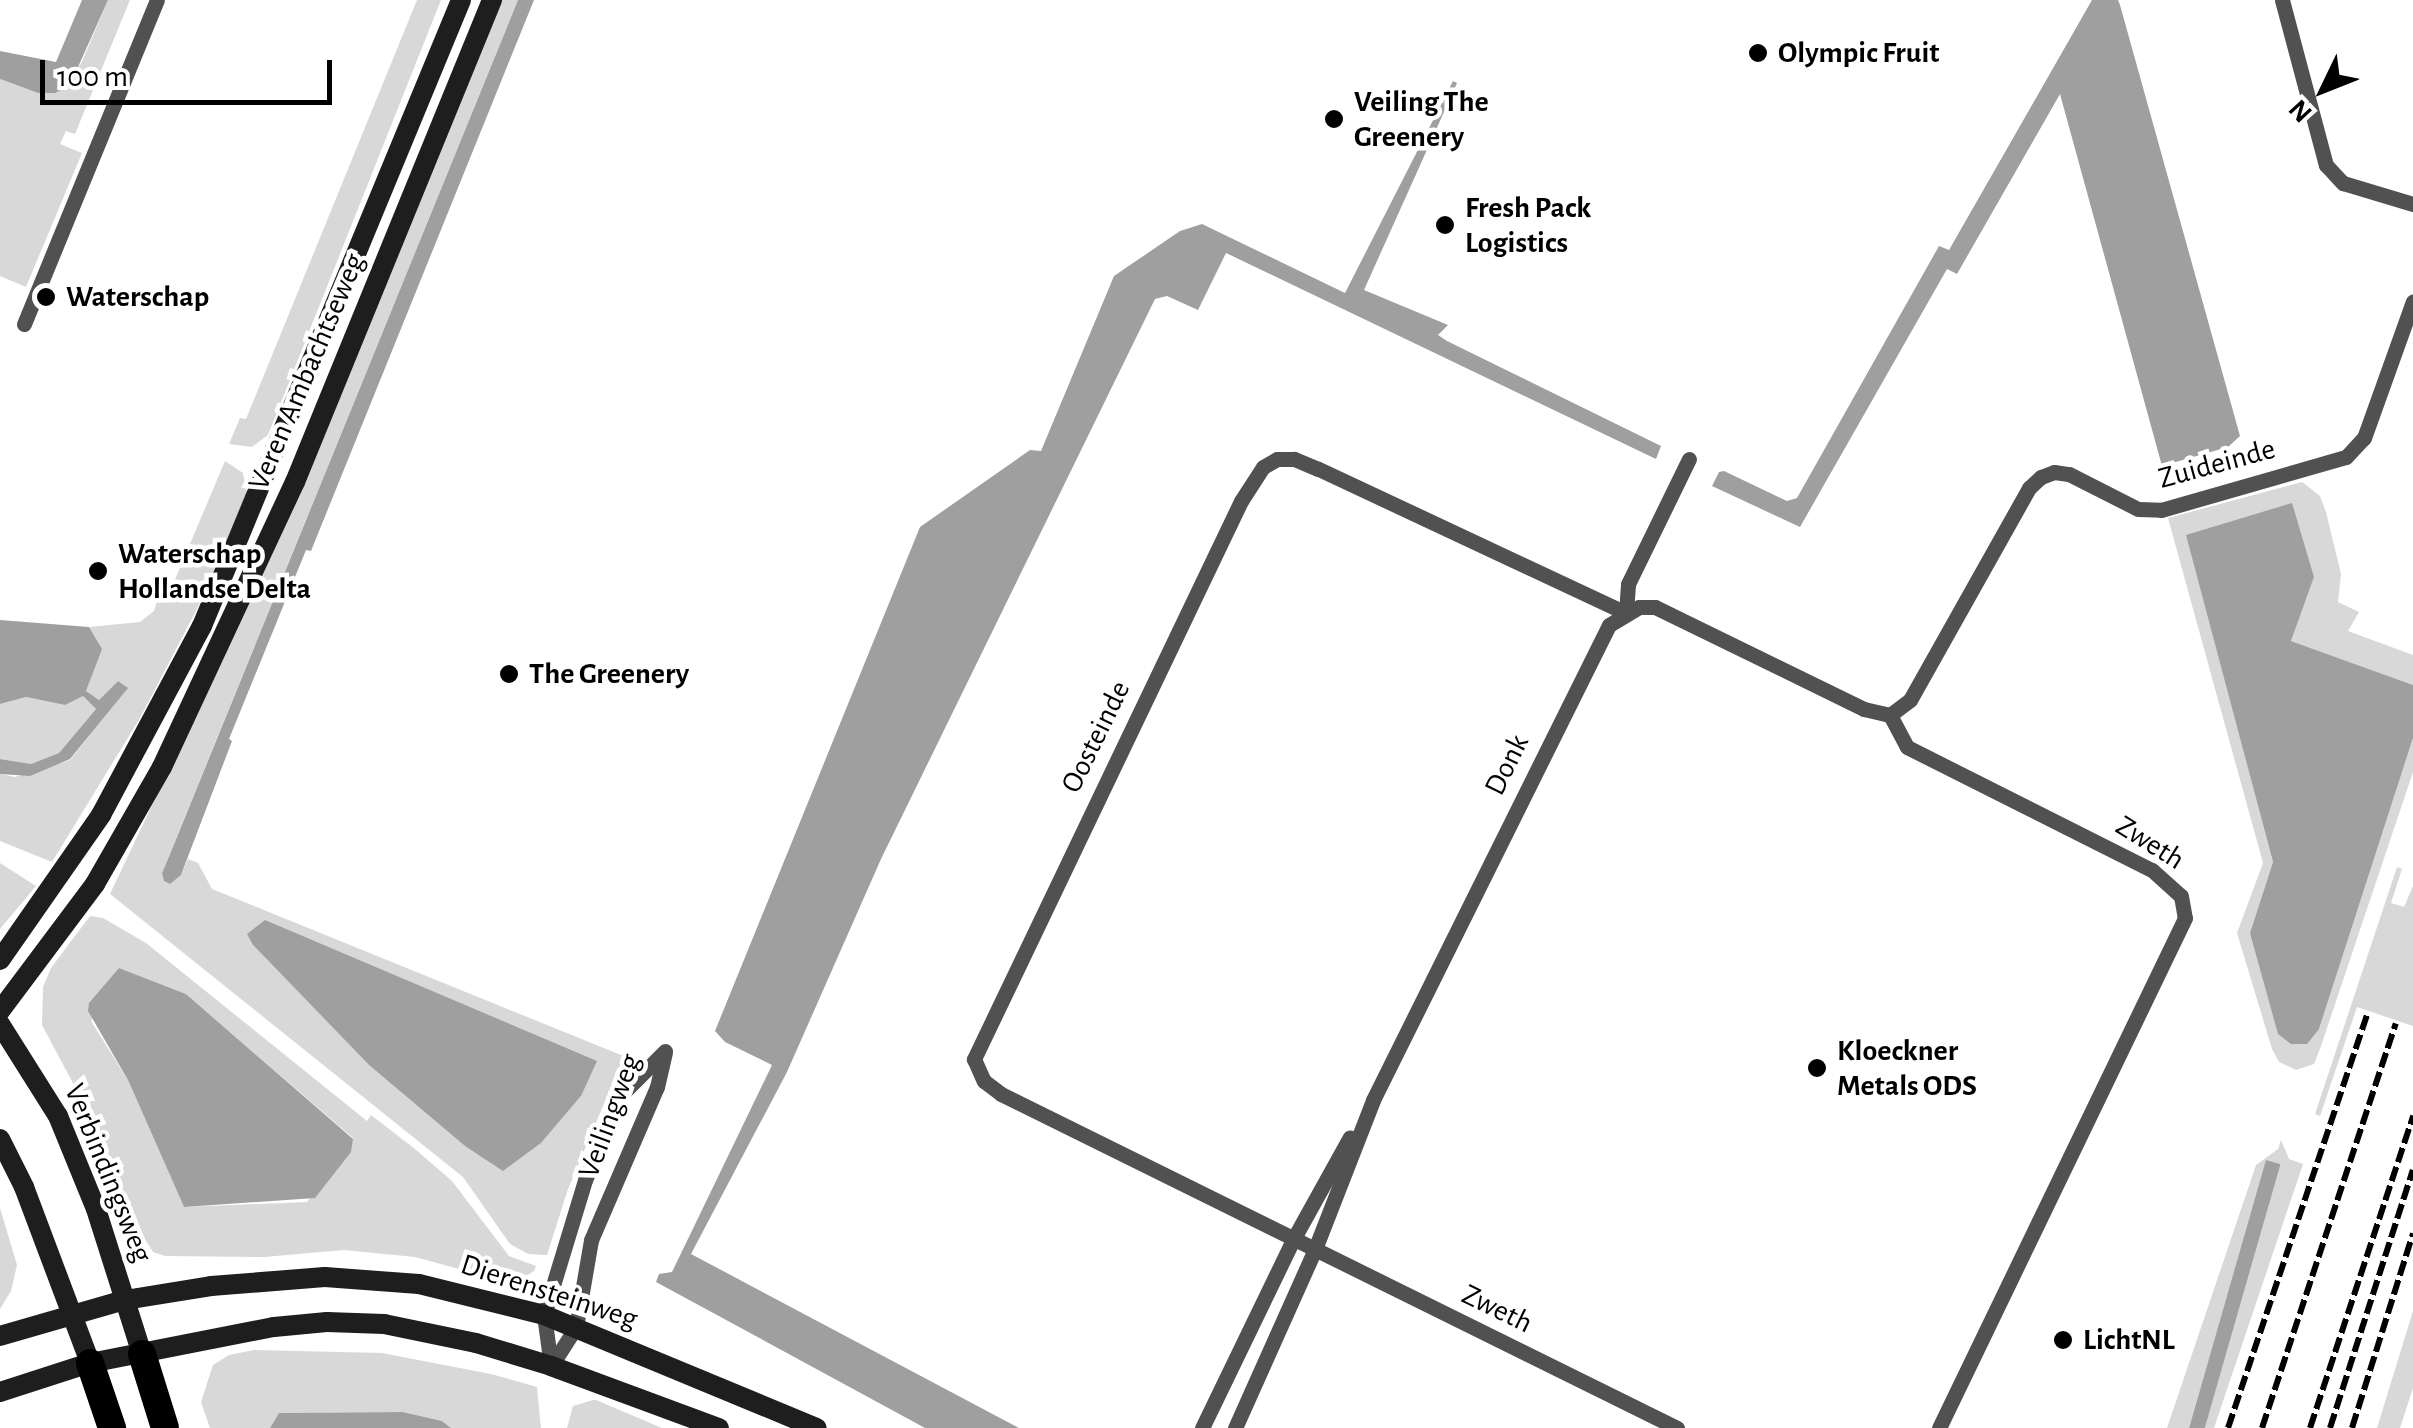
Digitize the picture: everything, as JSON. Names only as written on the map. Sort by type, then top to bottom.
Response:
[{"type":"highway","points":[[142,1354],[165,1428]]},
{"type":"highway","points":[[90,1364],[112,1428]]},
{"type":"main road","name":"Veren Ambachtseweg","points":[[0,960],[102,815],[202,626],[461,0]]},
{"type":"main road","name":"Veren Ambachtseweg","points":[[0,1011],[84,900],[162,767],[295,482],[492,0]]},
{"type":"main road","name":"Verbindingsweg","points":[[0,1024],[36,1075],[58,1116],[96,1208],[142,1354]]},
{"type":"main road","points":[[0,1138],[24,1187],[90,1364]]},
{"type":"main road","name":"Dierensteinweg","points":[[0,1336],[125,1300],[211,1286],[325,1277],[456,1290],[576,1327],[818,1428]]},
{"type":"main road","points":[[0,1392],[90,1364],[327,1322],[424,1330],[552,1366],[719,1428]]},
{"type":"street","points":[[24,324],[158,0]]},
{"type":"street","points":[[2282,0],[2326,164],[2342,183],[2413,204]]},
{"type":"street","name":"Zuideinde","points":[[1890,715],[1910,700],[2030,488],[2040,477],[2054,472],[2069,474],[2138,508],[2161,510],[2346,457],[2364,438],[2413,301]]},
{"type":"street","name":"Oosteinde","points":[[1294,1238],[1001,1094],[984,1081],[974,1059],[1250,482],[1277,459],[1294,459],[1626,613]]},
{"type":"street","name":"Donk","points":[[1202,1428],[1294,1238],[1373,1100],[1594,650],[1609,625],[1626,613],[1628,584],[1689,459]]},
{"type":"street","points":[[1626,613],[1654,607],[1864,709],[1890,715]]},
{"type":"street","name":"Zweth","points":[[1890,715],[1907,746],[2152,870],[2181,896],[2186,918],[1938,1428]]},
{"type":"street","name":"Veilingweg","points":[[665,1052],[656,1087],[591,1240],[576,1327],[552,1366],[544,1316],[584,1180],[624,1092],[665,1052]]},
{"type":"street","name":"Donk","points":[[1236,1428],[1373,1100]]},
{"type":"street","name":"Zweth","points":[[1294,1238],[1676,1428]]},
{"type":"shaded area","points":[[82,0],[108,0],[70,85],[55,93],[38,93],[0,79],[0,51],[56,62]]},
{"type":"shaded area","points":[[108,0],[130,0],[75,134],[66,131],[60,144],[82,153],[26,287],[0,276],[0,79],[38,93],[81,64]]},
{"type":"shaded area","points":[[417,0],[441,0],[268,435],[252,447],[229,444],[240,418],[246,419]]},
{"type":"shaded area","points":[[500,0],[518,0],[162,873],[172,880],[181,875],[188,859],[198,863],[212,889],[621,1055],[633,1055],[635,1061],[614,1080],[568,1189],[547,1255],[528,1254],[510,1244],[463,1177],[110,894],[275,545]],"holes":[[[254,931],[581,1096],[541,1143],[503,1170],[465,1146],[369,1065],[253,945],[248,934]]]},
{"type":"shaded area","points":[[518,0],[534,0],[311,551],[306,550],[229,739],[232,741],[181,875],[170,884],[164,881],[162,873]]},
{"type":"shaded area","points":[[2092,0],[2118,0],[2120,5],[2240,436],[2228,447],[2162,466],[2060,94],[1957,274],[1947,269],[1800,527],[1712,486],[1719,472],[1724,471],[1787,501],[1797,498],[1939,246],[1949,250]]},
{"type":"shaded area","points":[[1453,81],[1457,83],[1364,290],[1448,325],[1438,335],[1447,341],[1661,446],[1656,459],[1226,253],[1198,310],[1167,296],[1155,299],[881,859],[787,1072],[691,1254],[1019,1428],[925,1428],[656,1282],[659,1274],[672,1272],[772,1065],[725,1042],[715,1031],[920,527],[1030,450],[1041,451],[1114,276],[1180,231],[1202,224],[1345,293]]},
{"type":"shaded area","points":[[225,461],[243,473],[247,493],[198,607],[140,718],[52,862],[0,841],[0,774],[15,777],[70,760],[127,688],[118,681],[99,700],[86,691],[101,649],[89,627],[140,622],[154,611],[159,594],[168,596]]},
{"type":"shaded area","points":[[2302,482],[2320,496],[2326,512],[2341,574],[2338,602],[2359,612],[2348,631],[2413,655],[2413,685],[2291,641],[2314,577],[2187,535],[2273,862],[2250,933],[2319,1029],[2413,738],[2413,772],[2321,1046],[2314,1064],[2296,1070],[2279,1062],[2272,1049],[2237,933],[2263,863],[2168,518]]},
{"type":"shaded area","points":[[2292,503],[2314,577],[2291,641],[2413,685],[2413,738],[2319,1029],[2307,1044],[2291,1044],[2278,1034],[2250,933],[2273,862],[2186,535]]},
{"type":"shaded area","points":[[0,620],[89,627],[102,649],[86,691],[99,700],[118,681],[128,688],[70,759],[30,776],[0,774],[0,759],[31,764],[59,753],[96,709],[83,696],[65,705],[26,697],[0,704]]},
{"type":"shaded area","points":[[83,696],[96,709],[59,753],[31,764],[0,759],[0,704],[26,697],[65,705]]},
{"type":"shaded area","points":[[0,863],[36,886],[0,929]]},
{"type":"shaded area","points":[[2397,867],[2402,869],[2391,903],[2404,907],[2413,886],[2413,1026],[2357,1007],[2320,1116],[2315,1114]]},
{"type":"shaded area","points":[[90,916],[103,918],[146,943],[367,1121],[371,1115],[415,1149],[452,1181],[509,1256],[536,1266],[534,1271],[514,1284],[415,1257],[344,1250],[264,1257],[165,1256],[153,1252],[136,1225],[100,1134],[42,1025],[43,987],[51,968]],"holes":[[[119,968],[186,994],[353,1138],[307,1202],[184,1207],[128,1080],[91,1021]]]},
{"type":"shaded area","points":[[265,920],[597,1061],[581,1096],[541,1143],[503,1171],[465,1146],[369,1065],[253,945],[247,934]]},
{"type":"shaded area","points":[[119,968],[186,994],[353,1139],[351,1152],[315,1198],[184,1207],[128,1080],[88,1011],[89,1003]]},
{"type":"shaded area","points":[[2281,1140],[2289,1159],[2303,1164],[2214,1428],[2167,1428],[2256,1165],[2278,1149]]},
{"type":"shaded area","points":[[2266,1160],[2280,1164],[2205,1428],[2189,1428]]},
{"type":"shaded area","points":[[0,1208],[17,1265],[11,1291],[0,1309]]},
{"type":"shaded area","points":[[2413,1311],[2413,1388],[2400,1428],[2377,1428]]},
{"type":"shaded area","points":[[254,1350],[382,1353],[491,1374],[537,1387],[541,1428],[451,1428],[442,1421],[403,1412],[279,1413],[270,1428],[210,1428],[201,1402],[213,1365],[229,1355]]},
{"type":"shaded area","points":[[593,1400],[662,1428],[567,1428],[573,1406]]},
{"type":"shaded area","points":[[403,1412],[442,1421],[451,1428],[270,1428],[279,1413]]},
{"type":"railway","points":[[2228,1428],[2367,1014]]},
{"type":"railway","points":[[2262,1428],[2396,1024]]},
{"type":"railway","points":[[2310,1428],[2413,1116]]},
{"type":"railway","points":[[2330,1428],[2413,1170]]},
{"type":"railway","points":[[2352,1428],[2413,1233]]},
{"type":"place","name":"Olympic Fruit","points":[[1758,53]]},
{"type":"place","name":"Veiling The Greenery","points":[[1334,119]]},
{"type":"place","name":"Fresh Pack Logistics","points":[[1445,225]]},
{"type":"place","name":"Waterschap","points":[[46,297]]},
{"type":"place","name":"Waterschap Hollandse Delta","points":[[98,571]]},
{"type":"place","name":"The Greenery","points":[[509,674]]},
{"type":"place","name":"Kloeckner Metals ODS","points":[[1817,1068]]},
{"type":"place","name":"LichtNL","points":[[2063,1340]]}]
